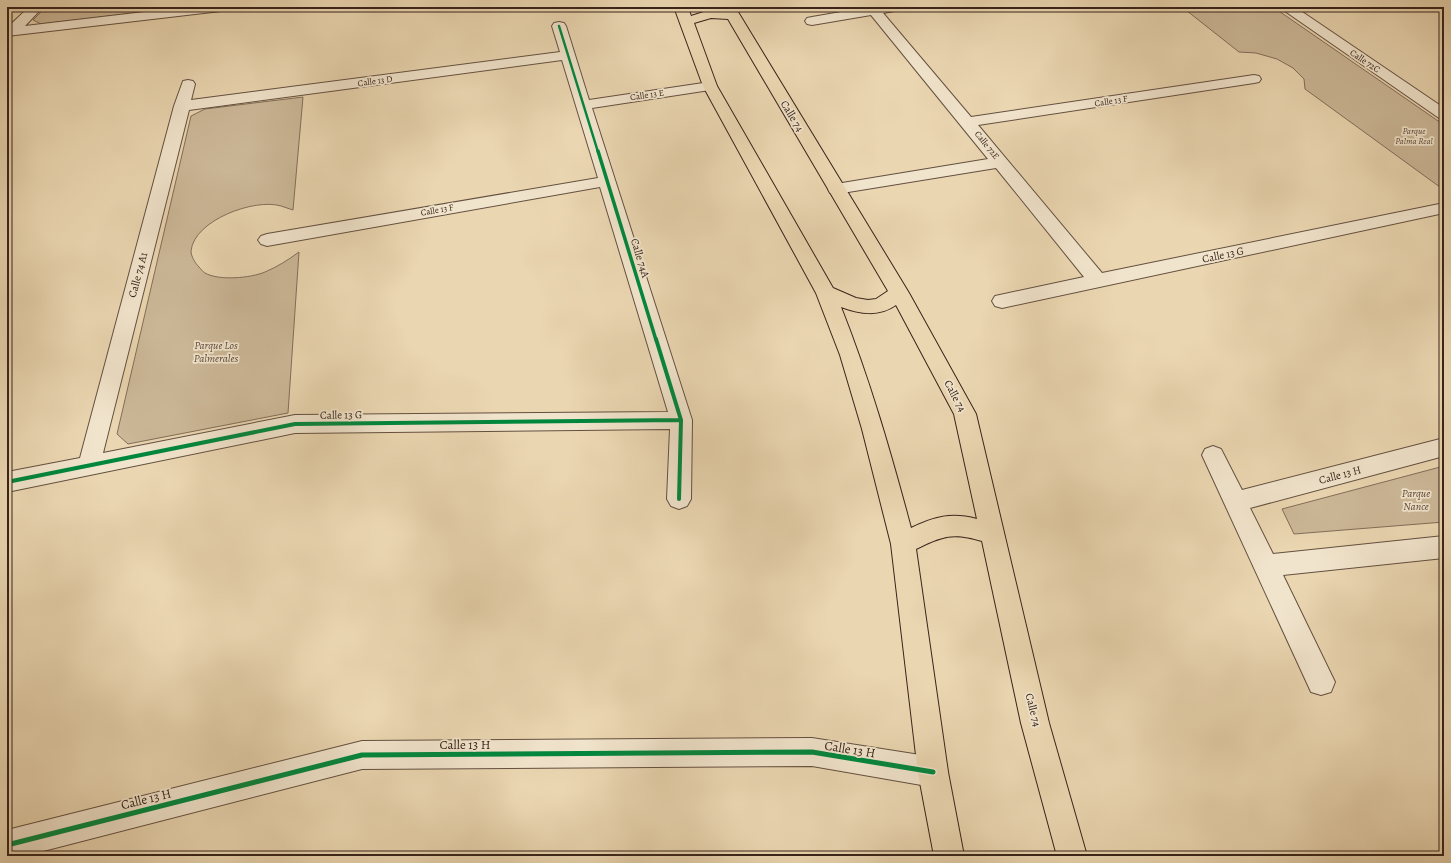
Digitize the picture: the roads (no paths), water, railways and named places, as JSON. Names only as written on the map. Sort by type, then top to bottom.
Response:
[{"type":"main road","points":[[730,11],[710,14],[684,14],[710,86],[826,293],[855,369],[873,429],[903,544],[933,772],[949,856]]},
{"type":"main road","name":"Calle 74","points":[[730,11],[899,293],[965,414],[1035,723],[1072,856]]},
{"type":"main road","points":[[826,293],[852,304],[867,307],[883,304],[899,293]]},
{"type":"main road","points":[[903,544],[932,530],[952,525],[972,528],[992,534]]},
{"type":"street","points":[[9,32],[36,7]]},
{"type":"street","points":[[9,32],[221,7]]},
{"type":"street","points":[[812,21],[895,7]]},
{"type":"street","name":"Calle 72C","points":[[1286,7],[1444,115]]},
{"type":"street","name":"Calle 72E","points":[[874,10],[1098,281]]},
{"type":"street","name":"Calle 74A","points":[[559,26],[680,420],[679,499]]},
{"type":"street","name":"Calle 13 D","points":[[182,106],[568,55]]},
{"type":"street","name":"Calle 13 F","points":[[968,122],[1254,79]]},
{"type":"street","name":"Calle 74 A1","points":[[89,465],[188,84]]},
{"type":"street","name":"Calle 13 E","points":[[583,105],[710,86]]},
{"type":"street","points":[[836,189],[1001,162]]},
{"type":"street","name":"Calle 13 F","points":[[267,240],[607,181]]},
{"type":"street","name":"Calle 13 G","points":[[1002,301],[1444,208]]},
{"type":"street","name":"Calle 13 G","points":[[7,482],[295,424],[680,420]]},
{"type":"street","name":"Calle 13 H","points":[[1235,502],[1444,447]]},
{"type":"street","points":[[1213,456],[1321,682]]},
{"type":"street","points":[[1266,566],[1444,547]]},
{"type":"street","name":"Calle 13 H","points":[[7,845],[362,755],[812,752],[933,772]]},
{"type":"park label","name":"Parque Palma Real","points":[[1414,136]]},
{"type":"park label","name":"Parque Los Palmerales","points":[[216,351]]},
{"type":"park label","name":"Parque Nance","points":[[1416,499]]}]
